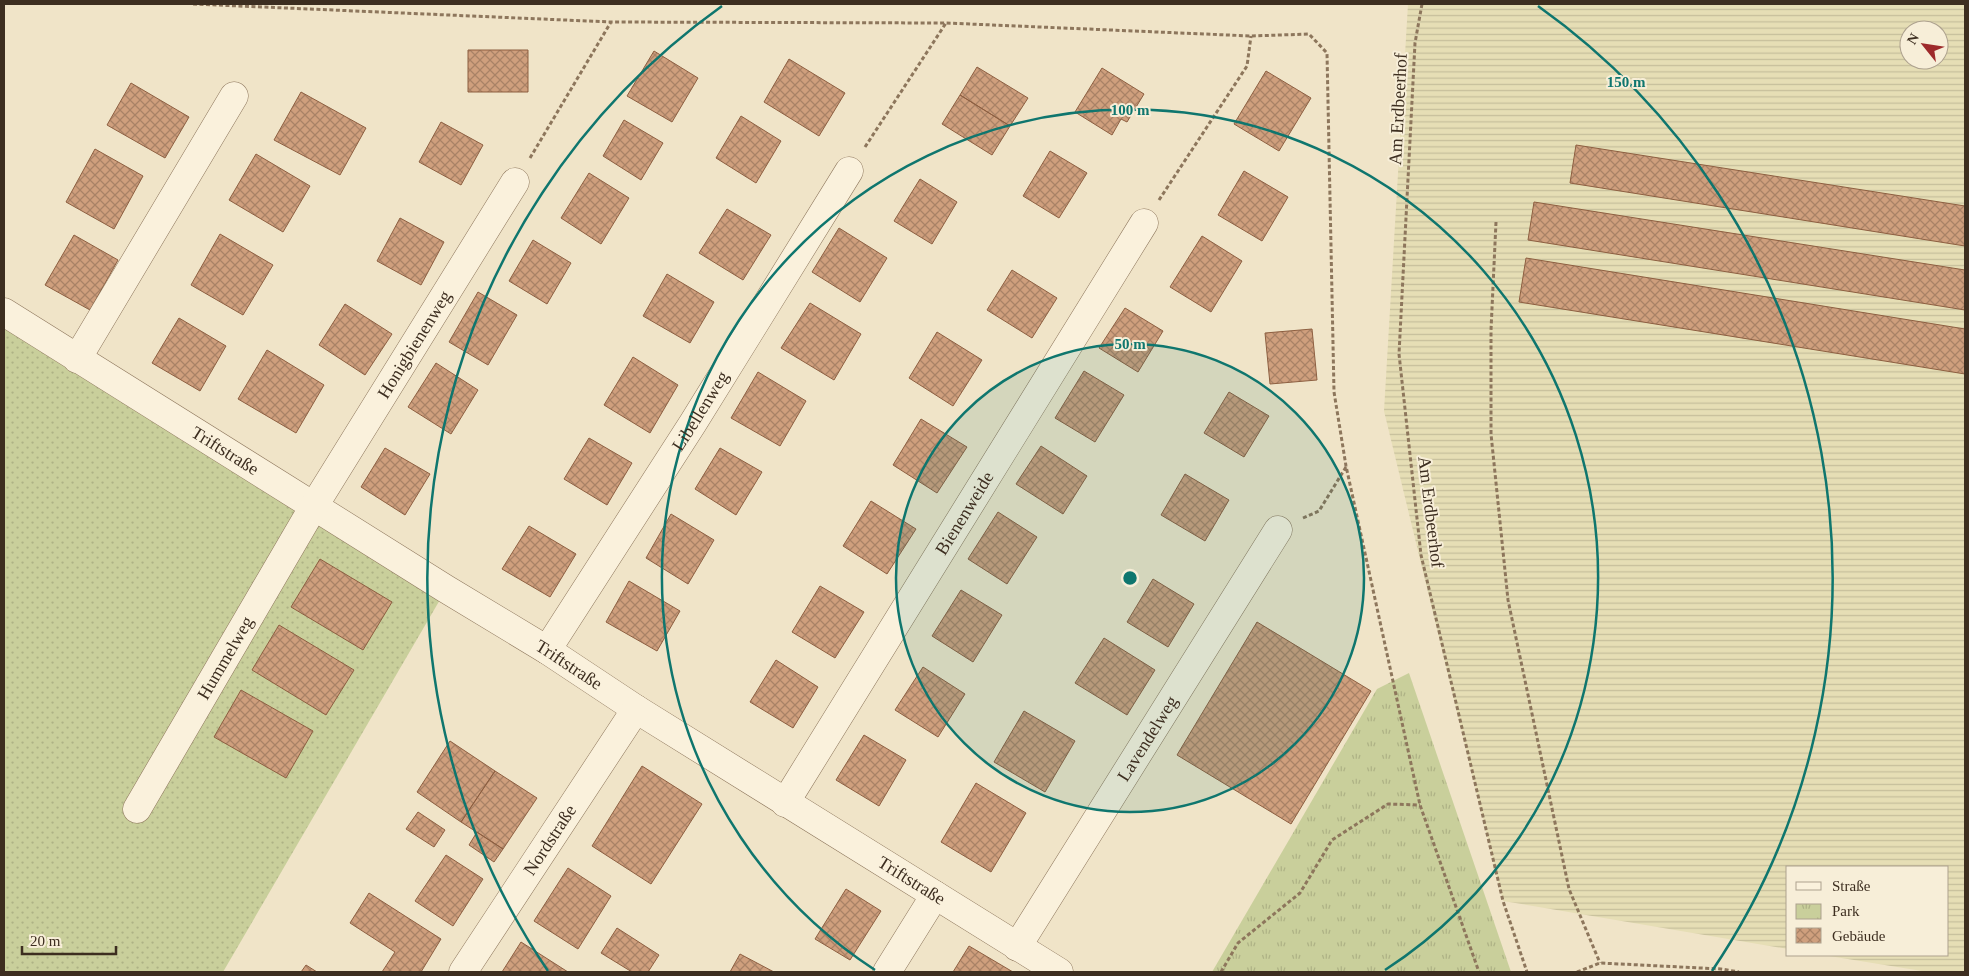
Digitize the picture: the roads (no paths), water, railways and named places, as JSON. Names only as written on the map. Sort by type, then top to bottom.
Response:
[{"type":"street","points":[[78,359],[234,96]]},
{"type":"street","name":"Libellenweg","points":[[548,650],[693,423],[849,170]]},
{"type":"street","name":"Honigbienenweg","points":[[314,506],[515,182]]},
{"type":"street","name":"Bienenweide","points":[[785,802],[1144,223]]},
{"type":"street","name":"Triftstraße","points":[[4,312],[446,589],[548,650],[636,709],[1058,972]]},
{"type":"street","name":"Hummelweg","points":[[137,809],[314,506]]},
{"type":"street","name":"Lavendelweg","points":[[1017,947],[1278,530]]},
{"type":"street","name":"Nordstraße","points":[[463,972],[636,709]]},
{"type":"street","points":[[887,972],[935,895]]}]
